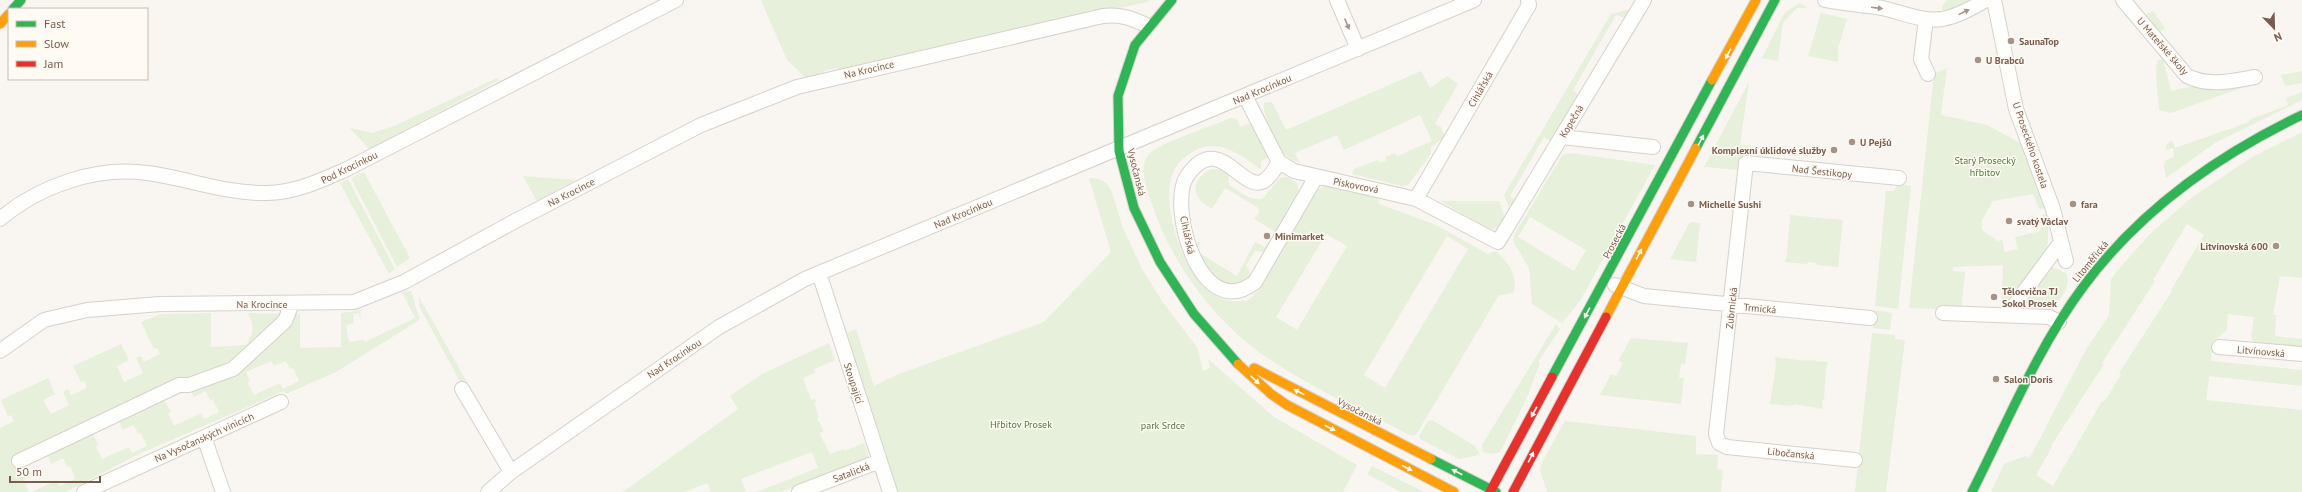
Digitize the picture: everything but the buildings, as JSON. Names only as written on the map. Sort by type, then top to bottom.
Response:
[{"type":"main road","points":[[14,8],[22,0]]},
{"type":"main road","name":"Vysočanská","points":[[1172,0],[1146,25],[1135,41],[1124,68],[1118,95],[1119,148],[1127,185],[1151,246],[1177,292],[1218,342],[1260,385],[1283,402],[1454,492]]},
{"type":"main road","name":"Prosecká","points":[[1493,491],[1756,0]]},
{"type":"main road","points":[[1513,492],[1775,0]]},
{"type":"main road","points":[[0,24],[8,15]]},
{"type":"main road","name":"Litoměřická","points":[[1972,492],[2059,322],[2101,263],[2160,201],[2229,151],[2302,115]]},
{"type":"main road","name":"Vysočanská","points":[[1218,342],[1237,356],[1288,386],[1493,491]]},
{"type":"street","name":"Pod Krocínkou","points":[[0,219],[36,196],[77,178],[115,171],[147,173],[236,192],[268,193],[296,189],[344,170],[676,0]]},
{"type":"street","points":[[1337,0],[1358,49]]},
{"type":"street","name":"Nad Krocínkou","points":[[488,492],[511,472],[719,327],[770,297],[819,273],[1474,0]]},
{"type":"street","name":"Cihlářská","points":[[1416,199],[1529,5],[1528,0]]},
{"type":"street","name":"Kopečná","points":[[1498,242],[1644,0]]},
{"type":"street","points":[[1824,0],[1847,5],[1882,8],[1926,19],[1951,18],[1986,0]]},
{"type":"street","name":"U Proseckého kostela","points":[[1994,0],[2016,109],[2047,193],[2066,261]]},
{"type":"street","name":"U Mateřské školy","points":[[2124,0],[2187,76],[2196,81],[2216,83],[2255,77]]},
{"type":"street","name":"Na Krocínce","points":[[0,351],[44,320],[87,310],[160,304],[292,304],[354,302],[404,282],[517,220],[701,125],[797,87],[1103,16],[1116,14],[1126,16],[1146,25]]},
{"type":"street","points":[[1926,19],[1920,59],[1928,74]]},
{"type":"street","points":[[1245,96],[1279,162]]},
{"type":"street","points":[[1562,137],[1653,147]]},
{"type":"street","name":"Cihlářská","points":[[1279,162],[1263,181],[1256,183],[1246,180],[1226,162],[1214,159],[1202,161],[1193,168],[1186,178],[1182,190],[1183,215],[1190,254],[1196,265],[1217,288],[1236,292],[1246,289],[1255,282],[1316,177]]},
{"type":"street","name":"Pískovcová","points":[[1279,162],[1294,171],[1316,177],[1366,186],[1416,199],[1498,242]]},
{"type":"street","name":"Nad Šestikopy","points":[[1746,163],[1899,178]]},
{"type":"street","name":"Zubrnická","points":[[1727,447],[1719,443],[1716,434],[1732,305],[1746,163]]},
{"type":"street","points":[[2007,315],[2061,242]]},
{"type":"street","name":"Stoupající","points":[[819,273],[890,492]]},
{"type":"street","name":"Trmická","points":[[1606,279],[1621,289],[1644,296],[1870,318]]},
{"type":"street","points":[[19,461],[179,384],[189,385],[233,369],[285,321],[292,304]]},
{"type":"street","points":[[1943,313],[2049,316],[2059,322]]},
{"type":"street","name":"Litvínovská","points":[[2219,347],[2302,354]]},
{"type":"street","points":[[462,389],[511,472]]},
{"type":"street","name":"Na Vysočanských vinicích","points":[[84,492],[281,402]]},
{"type":"street","points":[[204,437],[223,492]]},
{"type":"street","name":"Libočanská","points":[[1727,447],[1855,460]]},
{"type":"street","name":"Satalická","points":[[799,492],[880,461]]},
{"type":"green space","points":[[761,0],[1149,0],[1147,2],[922,51],[839,72],[838,68],[823,71],[824,75],[807,79],[787,60]]},
{"type":"green space","points":[[1947,0],[1972,0],[1952,10],[1942,12],[1942,6]]},
{"type":"green space","points":[[1800,3],[1807,8],[1797,8],[1783,23],[1778,61],[1762,58],[1785,12]]},
{"type":"green space","points":[[1630,9],[1625,18],[1616,15],[1573,90],[1579,95],[1551,141],[1544,137],[1510,196],[1517,201],[1512,209],[1509,207],[1504,195],[1611,14]]},
{"type":"green space","points":[[2153,11],[2165,28],[2157,34],[2145,15]]},
{"type":"green space","points":[[1821,13],[1847,19],[1838,48],[1838,62],[1808,56]]},
{"type":"green space","points":[[2163,59],[2171,91],[2196,85],[2261,81],[2171,113],[2159,110],[2156,74],[2157,60]]},
{"type":"green space","name":"Starý Prosecký hřbitov","points":[[1947,68],[1941,115],[1987,125],[2020,143],[2023,141],[2045,208],[2039,209],[2033,194],[1993,201],[1981,222],[1982,230],[1998,241],[2002,240],[2005,252],[2018,249],[2015,237],[2040,231],[2040,228],[2043,227],[2042,215],[2047,214],[2049,221],[2047,252],[2007,307],[2001,311],[2003,265],[1953,267],[1953,271],[1965,272],[1961,310],[1909,308],[1934,74]]},
{"type":"green space","points":[[1421,71],[1430,88],[1447,76],[1458,84],[1435,124],[1441,127],[1445,137],[1431,147],[1431,154],[1408,185],[1402,186],[1352,174],[1354,169],[1378,160],[1380,163],[1387,160],[1385,157],[1395,153],[1397,156],[1432,141],[1420,115],[1344,150],[1337,135],[1295,153],[1300,163],[1283,153],[1276,143],[1267,121],[1264,103],[1272,102],[1286,130]]},
{"type":"green space","points":[[2302,71],[2302,83],[2285,86],[2281,75]]},
{"type":"green space","points":[[497,78],[499,80],[369,149],[350,128],[372,133],[394,126]]},
{"type":"green space","points":[[1749,82],[1740,145],[1752,146],[1751,158],[1741,158],[1739,170],[1704,167]]},
{"type":"green space","points":[[2302,92],[2302,100],[2215,143],[2166,178],[2164,166],[2165,161],[2174,157],[2173,148],[2165,150],[2167,144],[2172,140],[2175,148],[2249,122],[2249,120],[2288,105],[2286,98]]},
{"type":"green space","points":[[1231,118],[1236,119],[1241,127],[1252,122],[1269,157],[1261,161],[1261,170],[1247,159],[1230,150],[1222,147],[1204,147],[1196,150],[1180,161],[1174,171],[1170,187],[1170,206],[1174,229],[1182,251],[1193,271],[1206,288],[1222,299],[1239,301],[1249,299],[1254,295],[1259,289],[1315,192],[1325,185],[1378,197],[1379,204],[1436,225],[1488,254],[1496,251],[1505,260],[1511,270],[1515,281],[1513,293],[1499,295],[1416,435],[1412,436],[1338,399],[1301,379],[1266,357],[1229,327],[1197,290],[1183,269],[1160,226],[1144,178],[1144,164],[1150,153],[1165,144]],"holes":[[[1326,234],[1347,246],[1297,330],[1276,317]],[[1447,236],[1468,249],[1385,388],[1364,375]]]},
{"type":"green space","points":[[2302,132],[2302,278],[2280,276],[2273,315],[2276,315],[2275,336],[2302,339],[2302,347],[2253,342],[2251,335],[2254,317],[2228,314],[2227,330],[2213,342],[2211,361],[2302,370],[2302,386],[2209,376],[2206,400],[2302,410],[2302,492],[1991,492],[2004,464],[2025,456],[2029,458],[2033,452],[2084,353],[2109,315],[2111,279],[2118,270],[2150,234],[2191,198],[2252,157]],"holes":[[[2187,224],[2204,235],[2171,290],[2172,291],[2119,373],[2121,375],[2104,402],[2102,401],[2053,486],[2036,475],[2052,447],[2051,446],[2155,281],[2153,280]]]},
{"type":"green space","points":[[1571,153],[1655,165],[1580,301],[1562,323],[1532,304],[1529,268],[1513,241],[1515,233],[1563,154]],"holes":[[[1530,217],[1586,250],[1574,271],[1518,237]]]},
{"type":"green space","points":[[1212,169],[1221,170],[1228,174],[1229,185],[1246,196],[1256,199],[1264,197],[1280,178],[1288,177],[1298,184],[1299,193],[1273,237],[1274,231],[1254,219],[1260,211],[1257,207],[1225,188],[1212,209],[1200,200],[1197,194],[1196,184],[1204,173]]},
{"type":"green space","points":[[364,172],[410,258],[397,267],[351,178]]},
{"type":"green space","points":[[523,176],[576,180],[537,201]]},
{"type":"green space","points":[[1089,178],[1099,179],[1106,183],[1111,190],[1123,228],[1142,269],[1164,304],[1197,347],[1203,371],[1210,368],[1208,359],[1274,417],[1357,465],[1343,492],[896,492],[847,333],[856,329],[874,386],[896,375],[1044,322],[1111,252]]},
{"type":"green space","points":[[348,179],[395,269],[389,274],[340,183]]},
{"type":"green space","points":[[1899,184],[1911,186],[1898,309],[1875,306],[1886,191],[1894,191]]},
{"type":"green space","points":[[1440,201],[1499,201],[1505,217],[1499,226],[1493,229],[1488,228]]},
{"type":"green space","points":[[1790,215],[1843,220],[1838,267],[1817,265],[1817,263],[1808,262],[1807,264],[1785,262],[1787,255]]},
{"type":"green space","points":[[1690,222],[1700,223],[1696,262],[1670,259]]},
{"type":"green space","points":[[1270,240],[1272,241],[1265,252],[1255,251],[1246,265],[1251,275],[1250,278],[1242,283],[1236,284],[1229,285],[1215,278],[1205,267],[1197,252],[1237,276],[1255,242],[1265,247]]},
{"type":"green space","points":[[1197,242],[1201,242],[1197,250]]},
{"type":"green space","points":[[2050,266],[2066,273],[2068,283],[2064,293],[2051,312],[2024,311],[2020,306]]},
{"type":"green space","points":[[411,291],[420,318],[418,321],[336,372],[286,394],[284,391],[139,454],[66,492],[32,492],[57,480],[60,486],[75,479],[70,466],[67,467],[63,458],[51,464],[47,453],[88,432],[94,436],[98,445],[96,447],[102,459],[129,447],[132,453],[147,446],[141,433],[138,434],[134,425],[122,430],[119,420],[161,399],[166,403],[171,412],[168,413],[174,426],[201,413],[204,419],[219,412],[213,399],[210,400],[206,391],[194,397],[191,391],[280,333],[296,313],[300,314],[300,348],[341,347],[341,313],[363,310],[360,312],[361,321],[359,313],[353,314],[354,323],[346,325],[349,342],[364,340],[365,345],[365,342],[415,318],[402,292]],"holes":[[[271,361],[274,366],[286,361],[290,369],[293,368],[299,381],[283,389],[280,383],[254,395],[247,382],[250,381],[246,372]]]},
{"type":"green space","points":[[418,295],[472,391],[463,387],[420,308]]},
{"type":"green space","points":[[1874,310],[1892,313],[1890,330],[1873,328]]},
{"type":"green space","points":[[211,313],[211,347],[246,345],[252,333],[250,317],[247,313],[279,314],[280,316],[234,360],[188,377],[174,379],[17,453],[16,457],[26,479],[24,480],[29,492],[0,492],[0,428],[14,421],[11,415],[8,416],[1,400],[48,378],[55,394],[43,400],[51,414],[69,405],[63,392],[68,389],[71,395],[87,388],[84,381],[81,382],[73,366],[121,344],[129,360],[117,366],[124,382],[143,373],[136,358],[141,356],[144,362],[160,354],[157,348],[154,349],[141,322],[161,314]]},
{"type":"green space","points":[[1556,324],[1560,329],[1538,362],[1540,363],[1525,402],[1500,452],[1491,454],[1483,452],[1482,445]]},
{"type":"green space","points":[[1872,333],[1895,335],[1895,339],[1905,340],[1886,492],[1855,492]]},
{"type":"green space","points":[[1631,338],[1688,343],[1685,364],[1681,364],[1679,378],[1684,378],[1681,404],[1600,395],[1611,374],[1616,376],[1623,363],[1618,361]]},
{"type":"green space","points":[[829,343],[835,360],[814,369],[815,373],[803,378],[811,400],[815,399],[816,403],[814,403],[819,417],[817,418],[824,431],[819,433],[830,454],[843,449],[844,451],[864,443],[869,457],[781,492],[756,492],[818,468],[812,452],[741,479],[746,492],[711,492],[707,483],[684,492],[623,492],[738,409],[730,396],[762,374]]},
{"type":"green space","points":[[1775,357],[1828,362],[1826,369],[1824,400],[1822,400],[1823,409],[1793,404],[1793,406],[1770,404],[1776,366]]},
{"type":"green space","points":[[1432,420],[1475,446],[1480,455],[1459,459],[1420,439],[1419,436],[1428,421]]},
{"type":"green space","points":[[1565,421],[1696,436],[1696,454],[1718,455],[1717,469],[1723,470],[1721,492],[1547,492],[1540,470],[1542,462]]},
{"type":"green space","points":[[1372,466],[1424,492],[1401,492],[1367,474]]},
{"type":"traffic: fast","points":[[14,8],[21,0]]},
{"type":"traffic: fast","points":[[1172,0],[1135,45],[1118,96],[1119,151],[1134,208],[1160,262],[1194,314],[1238,364]]},
{"type":"traffic: fast","points":[[1696,148],[1775,0]]},
{"type":"traffic: fast","points":[[1552,377],[1712,80]]},
{"type":"traffic: fast","points":[[1972,492],[2023,387],[2051,335],[2083,287],[2105,259],[2129,233],[2155,210],[2210,167],[2270,131],[2302,115]]},
{"type":"traffic: fast","points":[[1431,459],[1496,492]]},
{"type":"traffic: slow","points":[[1712,80],[1756,0]]},
{"type":"traffic: slow","points":[[0,24],[8,15]]},
{"type":"traffic: slow","points":[[1606,317],[1696,148]]},
{"type":"traffic: slow","points":[[1238,364],[1271,394],[1287,405],[1454,492]]},
{"type":"traffic: slow","points":[[1254,368],[1431,459]]},
{"type":"traffic: jam","points":[[1513,492],[1606,317]]},
{"type":"traffic: jam","points":[[1490,492],[1552,377]]},
{"type":"place","name":"SaunaTop","points":[[2011,41]]},
{"type":"place","name":"U Brabců","points":[[1978,60]]},
{"type":"place","name":"U Pejšů","points":[[1852,142]]},
{"type":"place","name":"Komplexní úklidové služby","points":[[1834,150]]},
{"type":"place","name":"Michelle Sushi","points":[[1691,204]]},
{"type":"place","name":"fara","points":[[2073,204]]},
{"type":"place","name":"svatý Václav","points":[[2009,221]]},
{"type":"place","name":"Minimarket","points":[[1267,236]]},
{"type":"place","name":"Litvínovská 600","points":[[2276,246]]},
{"type":"place","name":"Tělocvična TJ Sokol Prosek","points":[[1994,297]]},
{"type":"place","name":"Salon Doris","points":[[1996,379]]},
{"type":"park label","name":"Hřbitov Prosek","points":[[1021,424]]},
{"type":"park label","name":"park Srdce","points":[[1163,425]]}]
